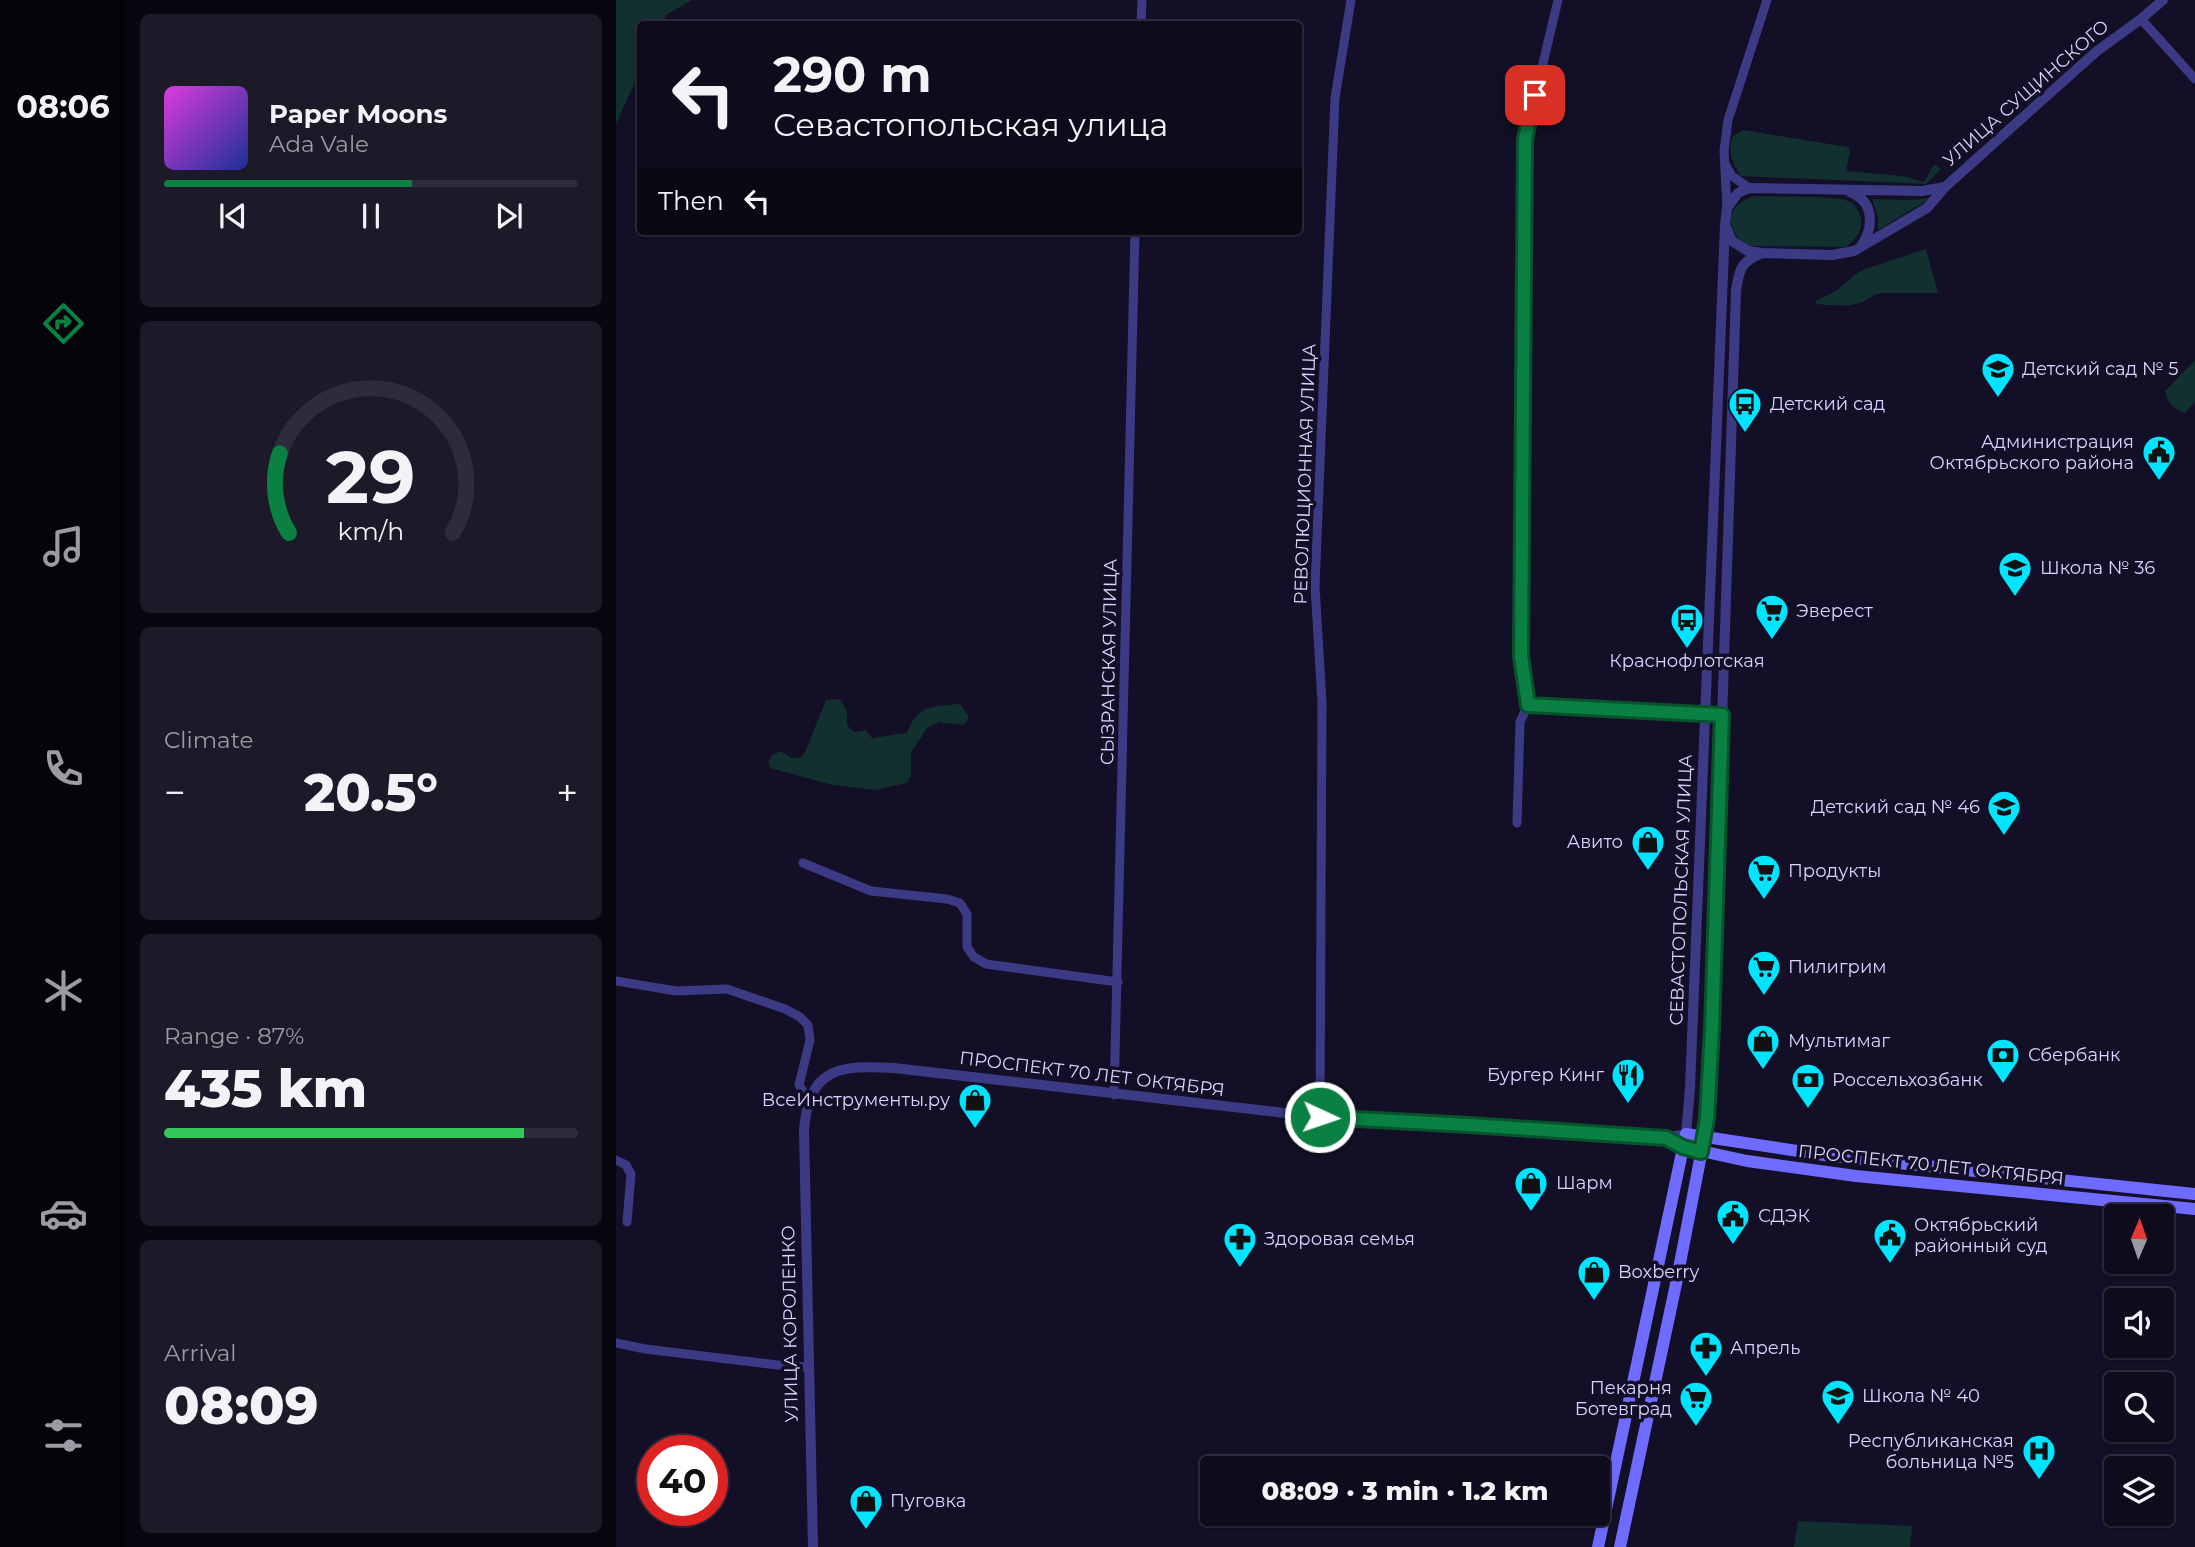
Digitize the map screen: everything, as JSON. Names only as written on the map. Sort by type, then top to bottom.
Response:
[{"type":"main road","name":"ПРОСПЕКТ 70 ЛЕТ ОКТЯБРЯ","points":[[1686,1134],[1809,1154],[2193,1194]]},
{"type":"main road","name":"СЕВАСТОПОЛЬСКАЯ УЛИЦА","points":[[1598,1547],[1686,1134]]},
{"type":"main road","name":"СЕВАСТОПОЛЬСКАЯ УЛИЦА","points":[[1620,1547],[1704,1137]]},
{"type":"main road","name":"ПРОСПЕКТ 70 ЛЕТ ОКТЯБРЯ","points":[[1683,1147],[1802,1169],[2192,1209]]},
{"type":"main road","points":[[1941,1167],[1944,1184]]},
{"type":"main road","points":[[2063,1197],[2064,1180]]},
{"type":"main road","points":[[2192,1209],[2193,1194]]},
{"type":"street","points":[[1141,21],[1142,0]]},
{"type":"street","name":"РЕВОЛЮЦИОННАЯ УЛИЦА","points":[[1320,1117],[1322,703],[1315,586],[1335,98],[1350,0]]},
{"type":"street","points":[[1517,824],[1520,722],[1528,705],[1521,656],[1525,139],[1558,0]]},
{"type":"street","points":[[1727,208],[1724,151],[1728,120],[1767,0]]},
{"type":"street","name":"УЛИЦА СУЩИНСКОГО","points":[[1854,251],[1927,208],[1945,187],[2097,51],[2163,0]]},
{"type":"street","points":[[2141,19],[2195,79]]},
{"type":"street","points":[[1724,163],[1732,176],[1749,188]]},
{"type":"street","points":[[1727,208],[1738,193],[1749,188],[1922,191],[1945,187]]},
{"type":"street","points":[[1725,225],[1732,241],[1748,251],[1832,255],[1854,251],[1868,236],[1870,216],[1861,198],[1842,190]]},
{"type":"street","name":"СЕВАСТОПОЛЬСКАЯ УЛИЦА","points":[[1686,1134],[1696,962],[1727,208]]},
{"type":"street","name":"СЫЗРАНСКАЯ УЛИЦА","points":[[1115,1095],[1135,235]]},
{"type":"street","name":"СЕВАСТОПОЛЬСКАЯ УЛИЦА","points":[[1704,1137],[1712,1042],[1736,291],[1743,264],[1762,253]]},
{"type":"street","points":[[1528,705],[1722,715]]},
{"type":"street","points":[[803,863],[871,891],[947,899],[960,903],[967,914],[967,947],[974,957],[986,964],[1118,982]]},
{"type":"street","points":[[1698,914],[1715,915]]},
{"type":"street","points":[[1696,962],[1714,962]]},
{"type":"street","points":[[616,981],[676,991],[727,989],[800,1017],[808,1025],[810,1040],[799,1085],[808,1100]]},
{"type":"street","name":"ПРОСПЕКТ 70 ЛЕТ ОКТЯБРЯ","points":[[808,1100],[826,1077],[843,1069],[865,1066],[1320,1117],[1666,1138],[1686,1134]]},
{"type":"street","name":"УЛИЦА КОРОЛЕНКО","points":[[808,1100],[804,1130],[813,1547]]},
{"type":"street","name":"ПРОСПЕКТ 70 ЛЕТ ОКТЯБРЯ","points":[[1666,1138],[1683,1147]]},
{"type":"street","points":[[616,1160],[626,1165],[631,1174],[627,1223]]},
{"type":"street","points":[[616,1343],[808,1367]]},
{"type":"green space","points":[[616,0],[692,0],[666,15],[663,21],[637,21],[637,78],[616,124]]},
{"type":"green space","points":[[1743,130],[1848,147],[1850,150],[1846,171],[1903,176],[1924,182],[1934,164],[1941,169],[1926,184],[1741,176],[1730,146],[1733,137]]},
{"type":"green space","points":[[1754,196],[1817,197],[1848,201],[1858,211],[1861,219],[1860,231],[1846,247],[1743,244],[1733,229],[1731,216],[1738,204]]},
{"type":"green space","points":[[1931,198],[1878,230],[1878,217],[1872,199]]},
{"type":"green space","points":[[1926,249],[1938,293],[1880,293],[1853,305],[1816,304],[1816,301],[1836,291],[1865,269]]},
{"type":"green space","points":[[2195,360],[2195,402],[2185,413],[2172,405],[2165,391]]},
{"type":"green space","points":[[840,699],[847,712],[847,725],[854,732],[866,730],[872,738],[907,733],[921,712],[934,707],[960,704],[969,717],[964,725],[939,722],[927,728],[911,753],[911,775],[907,783],[875,790],[833,785],[770,768],[768,762],[772,755],[781,751],[792,758],[800,758],[805,752],[826,700]]},
{"type":"green space","points":[[1798,1521],[1912,1526],[1910,1547],[1794,1547]]},
{"type":"place","name":"Детский сад № 5","points":[[1998,399]]},
{"type":"place","name":"Детский сад","points":[[1745,434]]},
{"type":"place","name":"Администрация Октябрьского района","points":[[2159,482]]},
{"type":"place","name":"Школа № 36","points":[[2015,598]]},
{"type":"place","name":"Эверест","points":[[1772,641]]},
{"type":"place","name":"Краснофлотская","points":[[1687,650]]},
{"type":"place","name":"Детский сад № 46","points":[[2004,837]]},
{"type":"place","name":"Авито","points":[[1648,872]]},
{"type":"place","name":"Продукты","points":[[1764,901]]},
{"type":"place","name":"Пилигрим","points":[[1764,997]]},
{"type":"place","name":"Мультимаг","points":[[1763,1071]]},
{"type":"place","name":"Сбербанк","points":[[2003,1085]]},
{"type":"place","name":"Бургер Кинг","points":[[1628,1105]]},
{"type":"place","name":"Россельхозбанк","points":[[1808,1110]]},
{"type":"place","name":"ВсеИнструменты.ру","points":[[975,1130]]},
{"type":"place","name":"Шарм","points":[[1531,1213]]},
{"type":"place","name":"СДЭК","points":[[1733,1246]]},
{"type":"place","name":"Октябрьский районный суд","points":[[1890,1265]]},
{"type":"place","name":"Здоровая семья","points":[[1240,1269]]},
{"type":"place","name":"Boxberry","points":[[1594,1302]]},
{"type":"place","name":"Апрель","points":[[1706,1378]]},
{"type":"place","name":"Школа № 40","points":[[1838,1426]]},
{"type":"place","name":"Пекарня Ботевград","points":[[1696,1428]]},
{"type":"place","name":"Республиканская больница №5","points":[[2039,1481]]},
{"type":"place","name":"Пуговка","points":[[866,1531]]},
{"type":"route","points":[[1320,1117],[1666,1138],[1701,1152],[1707,1119],[1712,1029],[1722,715],[1528,705],[1521,656],[1525,139],[1535,95]]}]
